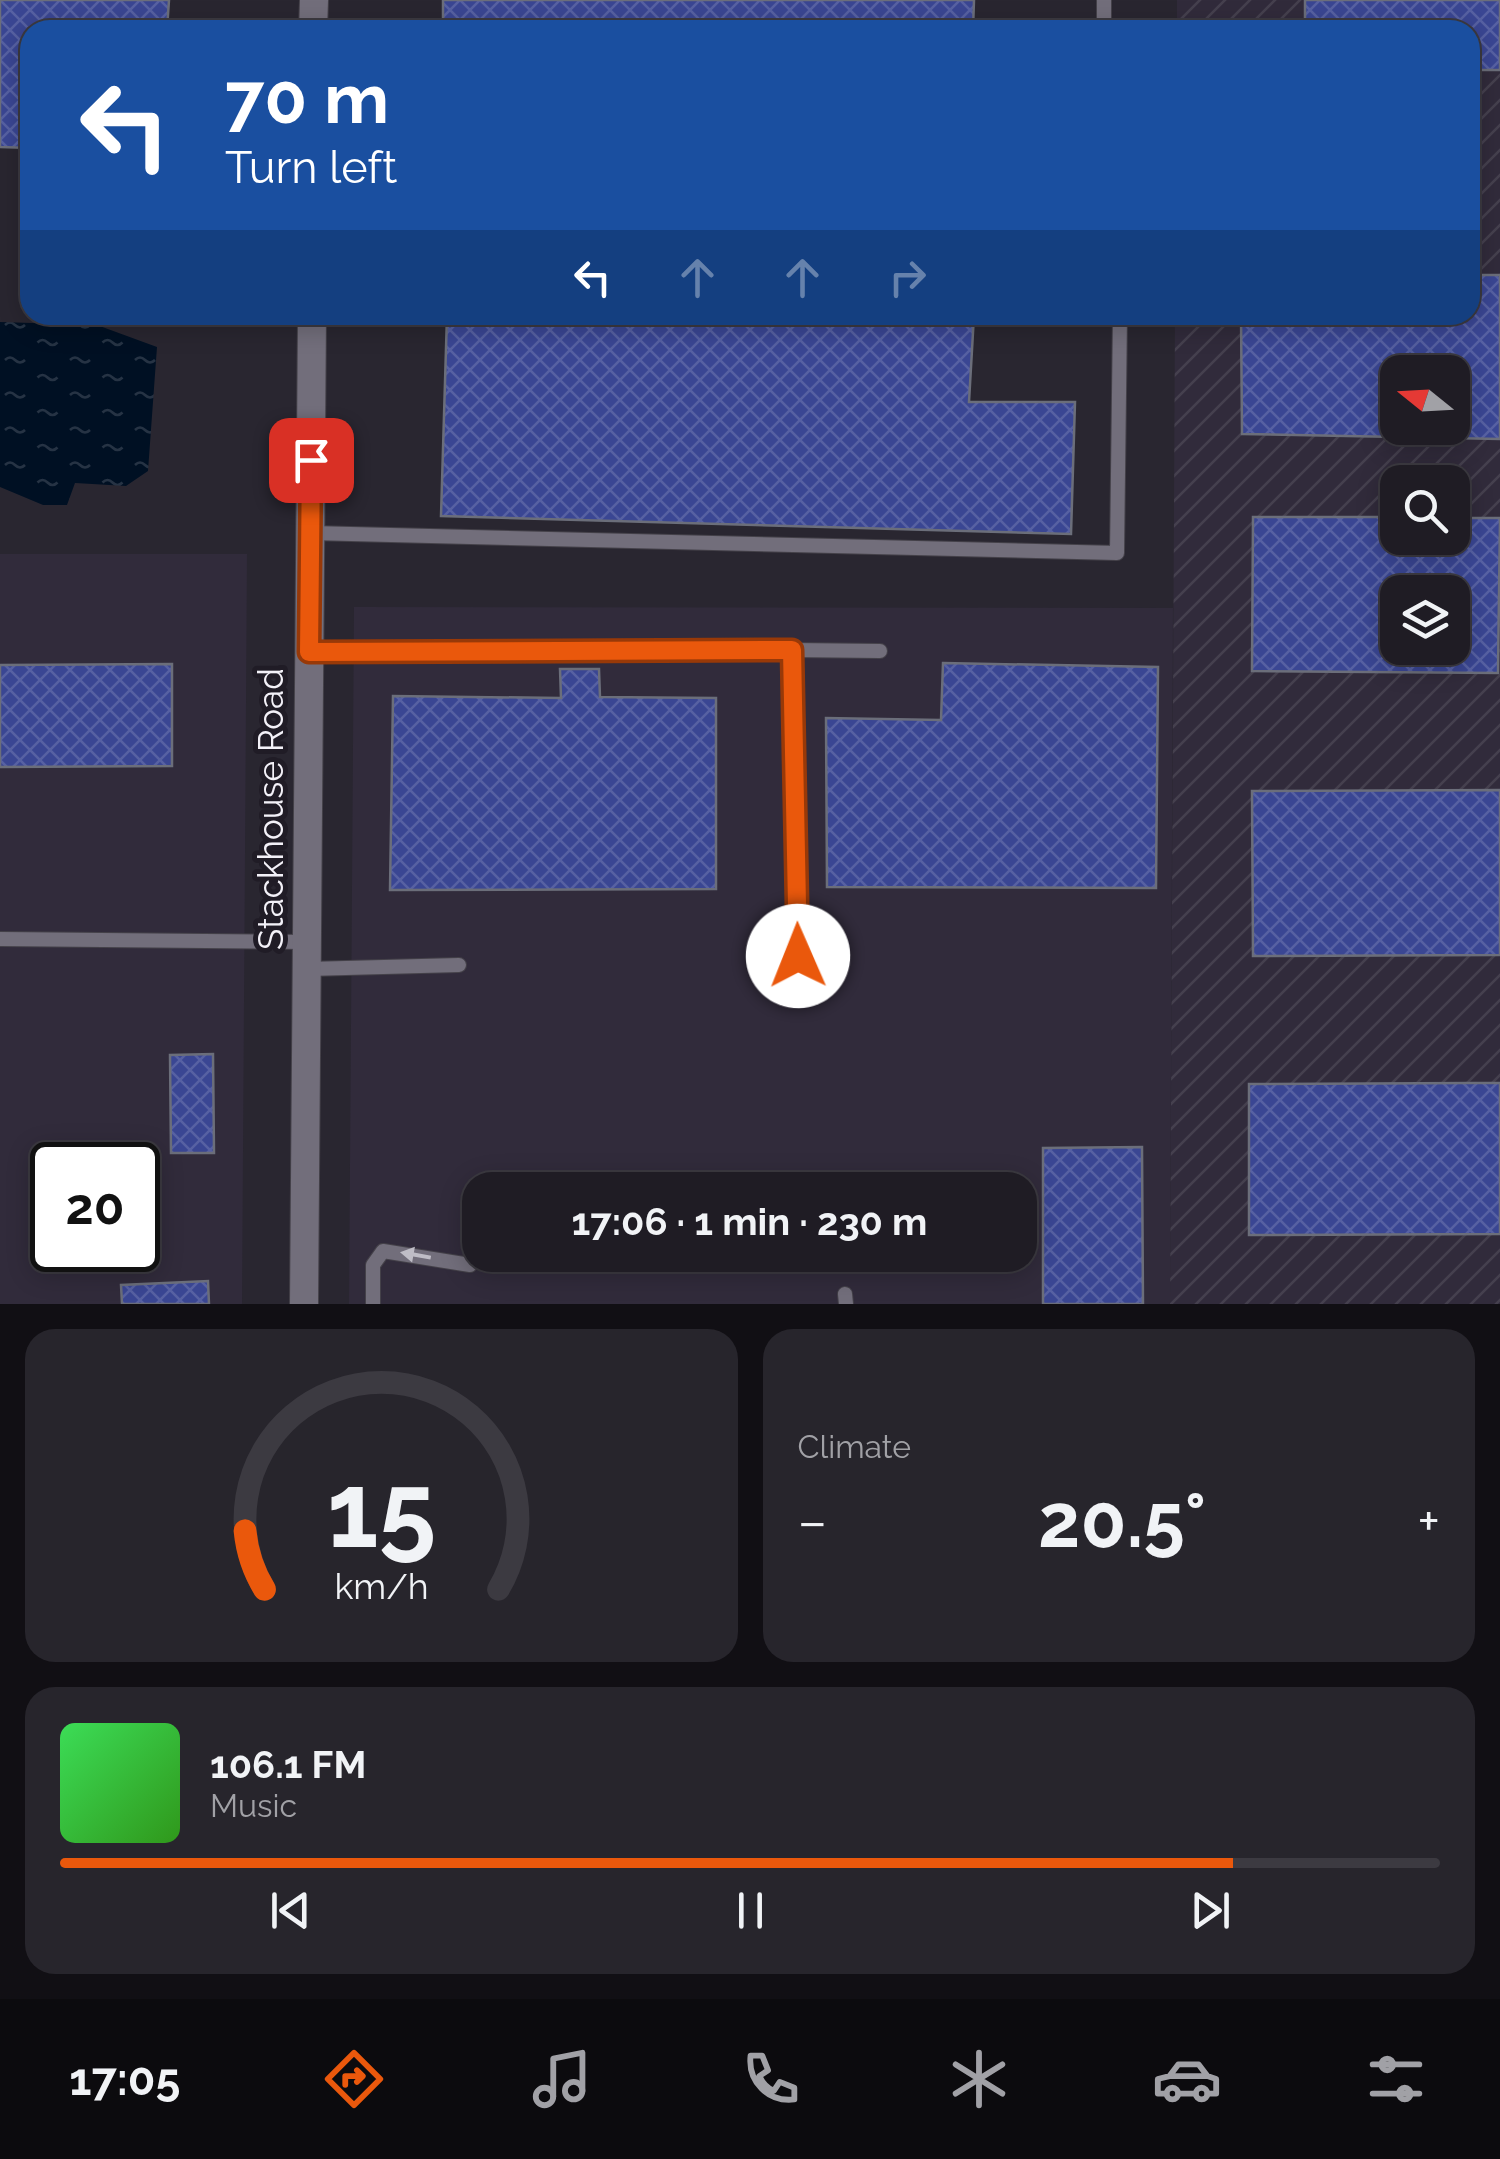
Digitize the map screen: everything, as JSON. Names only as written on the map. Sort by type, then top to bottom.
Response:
[{"type":"street","name":"Stackhouse Road","points":[[304,1304],[312,325]]},
{"type":"lane","points":[[310,533],[1117,553],[1120,325]]},
{"type":"lane","points":[[792,650],[798,956]]},
{"type":"lane","points":[[309,652],[880,651]]},
{"type":"lane","points":[[0,940],[459,965]]},
{"type":"lane","points":[[373,1304],[373,1264],[383,1251],[462,1264]]},
{"type":"shaded area","points":[[1177,0],[1500,0],[1500,1304],[1170,1304],[1175,325],[1480,325],[1480,20],[1177,20]]},
{"type":"shaded area","points":[[0,554],[247,554],[242,1304],[0,1304]]},
{"type":"shaded area","points":[[354,607],[1173,608],[1170,1304],[349,1304]]},
{"type":"water","points":[[0,322],[97,325],[157,347],[148,471],[126,486],[75,483],[67,505],[43,505],[0,487]]},
{"type":"building","points":[[0,0],[169,0],[168,20],[20,20],[20,148],[0,147]]},
{"type":"building","points":[[443,0],[974,0],[973,20],[443,20]]},
{"type":"building","points":[[1305,0],[1500,0],[1500,70],[1480,70],[1480,20],[1305,20]]},
{"type":"building","points":[[1480,275],[1500,275],[1500,439],[1470,438],[1470,355],[1380,355],[1380,437],[1242,434],[1241,325],[1480,325]]},
{"type":"building","points":[[447,325],[973,325],[969,402],[1075,402],[1071,534],[441,516]]},
{"type":"building","points":[[1253,517],[1380,517],[1380,555],[1470,555],[1470,518],[1500,518],[1498,673],[1252,671]]},
{"type":"building","points":[[943,663],[1158,667],[1156,888],[827,887],[826,718],[941,720]]},
{"type":"building","points":[[172,664],[172,766],[0,767],[0,665]]},
{"type":"building","points":[[560,669],[599,669],[600,697],[716,698],[716,889],[390,890],[393,696],[561,698]]},
{"type":"building","points":[[1500,790],[1500,955],[1253,956],[1252,791]]},
{"type":"building","points":[[213,1054],[214,1153],[171,1153],[170,1055]]},
{"type":"building","points":[[1500,1083],[1500,1234],[1249,1235],[1249,1084]]},
{"type":"building","points":[[1142,1147],[1143,1304],[1043,1304],[1043,1148]]},
{"type":"building","points":[[208,1281],[209,1304],[122,1304],[121,1285]]},
{"type":"route","points":[[311,460],[309,652],[792,650],[798,956]]}]
